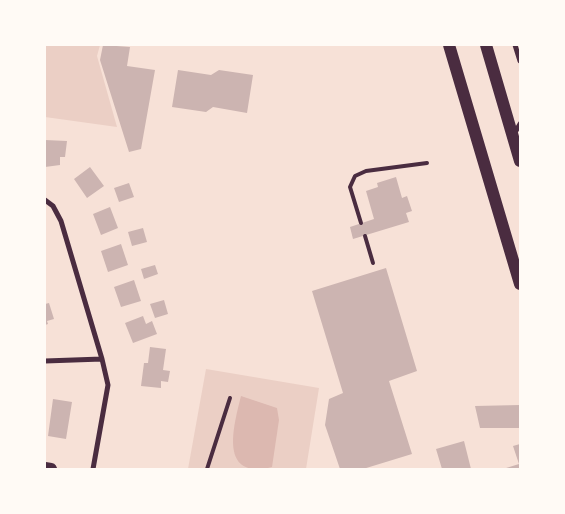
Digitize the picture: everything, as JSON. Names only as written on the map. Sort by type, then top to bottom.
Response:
[{"type":"main road","points":[[449,45],[520,284]]},
{"type":"main road","points":[[486,45],[520,161]]},
{"type":"main road","points":[[45,468],[51,469]]},
{"type":"street","points":[[515,45],[520,61]]},
{"type":"street","points":[[512,136],[520,124]]},
{"type":"street","points":[[45,200],[53,206],[62,221],[108,385],[93,469]]},
{"type":"street","points":[[45,360],[102,359]]},
{"type":"lane","points":[[361,223],[350,187],[356,176],[366,171],[427,163]]},
{"type":"lane","points":[[365,236],[373,263]]},
{"type":"lane","points":[[207,469],[230,398]]},
{"type":"shaded area","points":[[45,45],[100,45],[97,56],[117,127],[45,117]]},
{"type":"shaded area","points":[[206,369],[319,388],[306,469],[188,469]]},
{"type":"shaded area","points":[[241,396],[277,408],[279,420],[272,467],[255,469],[244,466],[237,459],[233,436]]},
{"type":"building","points":[[103,45],[130,47],[127,66],[155,70],[141,149],[129,152],[100,60]]},
{"type":"building","points":[[178,70],[211,75],[219,70],[253,75],[247,113],[213,107],[206,112],[172,107]]},
{"type":"building","points":[[45,140],[67,141],[65,157],[60,157],[60,165],[45,167]]},
{"type":"building","points":[[90,167],[104,186],[87,198],[74,179]]},
{"type":"building","points":[[396,177],[402,198],[407,196],[412,211],[406,213],[409,222],[353,239],[350,227],[374,219],[366,191],[378,187],[377,183]]},
{"type":"building","points":[[129,183],[134,197],[119,202],[114,188]]},
{"type":"building","points":[[110,207],[118,228],[101,235],[93,214]]},
{"type":"building","points":[[143,228],[147,242],[132,246],[128,232]]},
{"type":"building","points":[[121,244],[128,265],[108,272],[101,251]]},
{"type":"building","points":[[155,265],[158,274],[144,279],[141,269]]},
{"type":"building","points":[[386,268],[417,371],[389,381],[412,454],[363,469],[340,469],[325,425],[329,399],[343,393],[312,291]]},
{"type":"building","points":[[134,280],[141,301],[121,307],[114,287]]},
{"type":"building","points":[[164,300],[168,314],[155,318],[150,304]]},
{"type":"building","points":[[49,303],[54,319],[47,321],[48,324],[45,325],[45,304]]},
{"type":"building","points":[[143,316],[146,324],[152,321],[157,334],[133,343],[125,323]]},
{"type":"building","points":[[150,347],[166,349],[163,370],[170,371],[168,382],[161,381],[161,388],[141,386],[144,363],[148,363]]},
{"type":"building","points":[[53,399],[72,402],[66,439],[48,436]]},
{"type":"building","points":[[520,405],[520,428],[480,428],[475,406]]},
{"type":"building","points":[[464,441],[471,469],[442,469],[436,449]]},
{"type":"building","points":[[520,444],[520,469],[503,469],[519,464],[513,446]]}]
